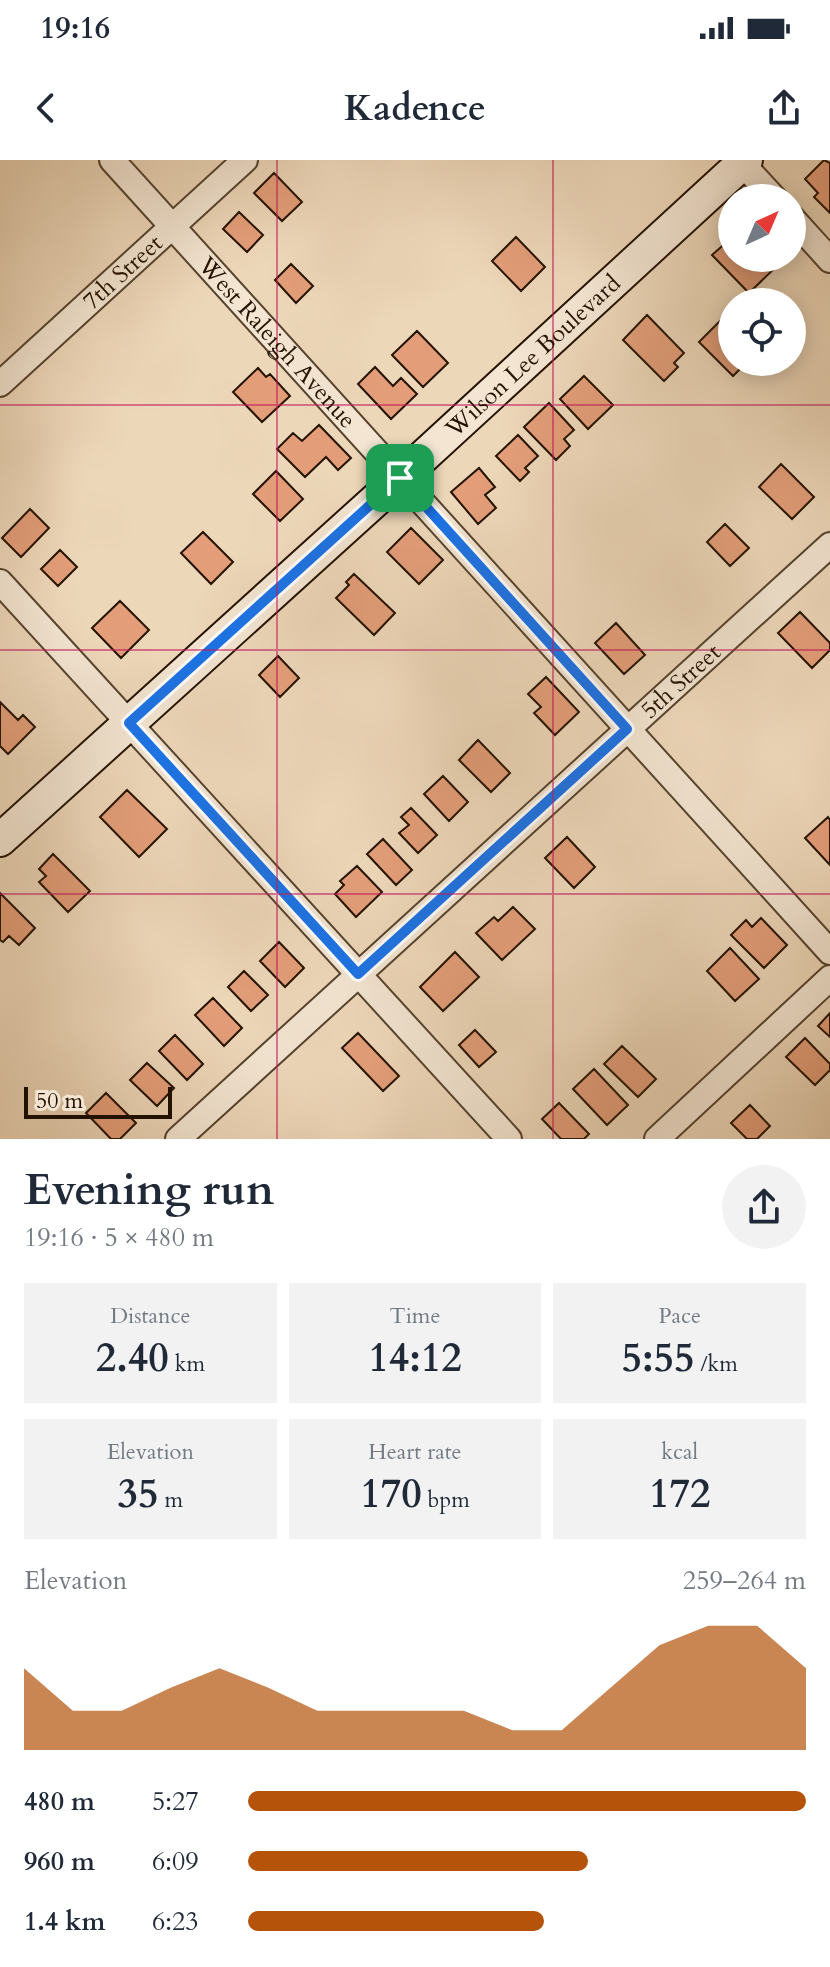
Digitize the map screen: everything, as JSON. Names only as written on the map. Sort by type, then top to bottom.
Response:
[{"type":"street","name":"West Raleigh Avenue","points":[[112,160],[830,952]]},
{"type":"street","name":"7th Street","points":[[0,384],[245,160]]},
{"type":"street","points":[[742,161],[762,184]]},
{"type":"street","name":"Wilson Lee Boulevard","points":[[0,840],[400,478],[742,161]]},
{"type":"street","points":[[806,233],[830,260]]},
{"type":"street","name":"5th Street","points":[[178,1139],[830,545]]},
{"type":"street","points":[[0,582],[509,1139]]},
{"type":"street","points":[[657,1139],[830,978]]},
{"type":"building","points":[[824,160],[830,163],[830,213],[814,197],[818,193],[805,179]]},
{"type":"building","points":[[274,173],[302,202],[282,221],[254,193]]},
{"type":"building","points":[[239,212],[263,235],[247,252],[223,229]]},
{"type":"building","points":[[516,237],[545,267],[521,291],[492,261]]},
{"type":"building","points":[[291,264],[313,286],[296,303],[275,280]]},
{"type":"building","points":[[729,272],[771,272],[754,288],[744,288]]},
{"type":"building","points":[[647,315],[684,353],[674,363],[678,367],[664,381],[623,340]]},
{"type":"building","points":[[718,323],[718,361],[699,342]]},
{"type":"building","points":[[417,331],[448,363],[423,387],[392,355]]},
{"type":"building","points":[[375,367],[393,386],[401,378],[417,394],[391,419],[358,384]]},
{"type":"building","points":[[258,368],[266,377],[270,374],[290,396],[262,422],[233,392]]},
{"type":"building","points":[[584,376],[613,405],[588,429],[560,399]]},
{"type":"building","points":[[549,403],[574,430],[564,439],[570,446],[556,460],[524,427]]},
{"type":"building","points":[[319,425],[351,458],[338,470],[326,457],[305,477],[277,449],[293,433],[302,441]]},
{"type":"building","points":[[518,435],[538,456],[525,468],[529,472],[520,481],[496,456]]},
{"type":"building","points":[[781,464],[814,497],[792,519],[759,487]]},
{"type":"building","points":[[479,468],[495,487],[485,495],[496,508],[478,524],[451,492]]},
{"type":"building","points":[[276,471],[303,499],[280,521],[253,494]]},
{"type":"building","points":[[30,509],[49,528],[21,557],[2,538]]},
{"type":"building","points":[[725,524],[749,548],[730,566],[707,542]]},
{"type":"building","points":[[411,528],[443,560],[419,584],[387,552]]},
{"type":"building","points":[[203,532],[233,562],[211,584],[181,553]]},
{"type":"building","points":[[60,550],[77,567],[58,586],[41,569]]},
{"type":"building","points":[[354,574],[395,613],[374,635],[336,598],[349,585],[346,582]]},
{"type":"building","points":[[120,601],[149,630],[121,658],[92,628]]},
{"type":"building","points":[[800,612],[830,643],[830,650],[812,668],[778,633]]},
{"type":"building","points":[[616,623],[645,655],[624,674],[595,643]]},
{"type":"building","points":[[278,656],[299,678],[280,697],[259,675]]},
{"type":"building","points":[[546,677],[579,712],[555,735],[534,713],[541,707],[528,694]]},
{"type":"building","points":[[0,702],[18,720],[23,715],[35,727],[8,754],[0,746]]},
{"type":"building","points":[[478,740],[510,773],[491,792],[459,760]]},
{"type":"building","points":[[443,776],[468,802],[449,821],[424,794]]},
{"type":"building","points":[[127,790],[167,829],[139,857],[100,817]]},
{"type":"building","points":[[411,808],[437,835],[418,853],[399,833],[409,825],[401,817]]},
{"type":"building","points":[[828,817],[830,820],[830,865],[805,838]]},
{"type":"building","points":[[567,837],[595,867],[574,888],[545,858]]},
{"type":"building","points":[[383,839],[412,870],[396,885],[367,854]]},
{"type":"building","points":[[53,854],[90,891],[68,912],[39,882],[46,876],[39,869]]},
{"type":"building","points":[[357,866],[382,892],[356,917],[335,894],[344,885],[340,881]]},
{"type":"building","points":[[0,893],[35,928],[19,945],[9,936],[3,942],[0,940]]},
{"type":"building","points":[[513,907],[535,929],[502,960],[476,933],[494,917],[498,921]]},
{"type":"building","points":[[761,918],[787,945],[764,968],[731,935],[746,920],[752,927]]},
{"type":"building","points":[[279,942],[304,968],[285,987],[260,961]]},
{"type":"building","points":[[730,948],[759,979],[735,1001],[707,971]]},
{"type":"building","points":[[455,952],[479,977],[443,1011],[420,987]]},
{"type":"building","points":[[244,971],[268,995],[251,1011],[228,987]]},
{"type":"building","points":[[213,998],[242,1028],[224,1046],[195,1015]]},
{"type":"building","points":[[830,1013],[830,1037],[818,1026]]},
{"type":"building","points":[[475,1030],[496,1052],[479,1067],[459,1045]]},
{"type":"building","points":[[358,1033],[399,1076],[383,1091],[342,1048]]},
{"type":"building","points":[[175,1035],[203,1064],[187,1080],[159,1051]]},
{"type":"building","points":[[805,1038],[830,1064],[830,1070],[815,1085],[786,1057]]},
{"type":"building","points":[[622,1046],[656,1079],[638,1097],[604,1064]]},
{"type":"building","points":[[147,1063],[174,1088],[157,1106],[130,1080]]},
{"type":"building","points":[[594,1069],[628,1105],[607,1125],[573,1089]]},
{"type":"building","points":[[106,1093],[136,1123],[120,1139],[111,1139],[86,1113]]},
{"type":"building","points":[[559,1103],[589,1134],[584,1139],[561,1139],[542,1119]]},
{"type":"building","points":[[750,1105],[770,1126],[757,1139],[747,1139],[731,1123]]},
{"type":"route","points":[[400,478],[627,729],[358,974],[129,723],[400,478]]}]
